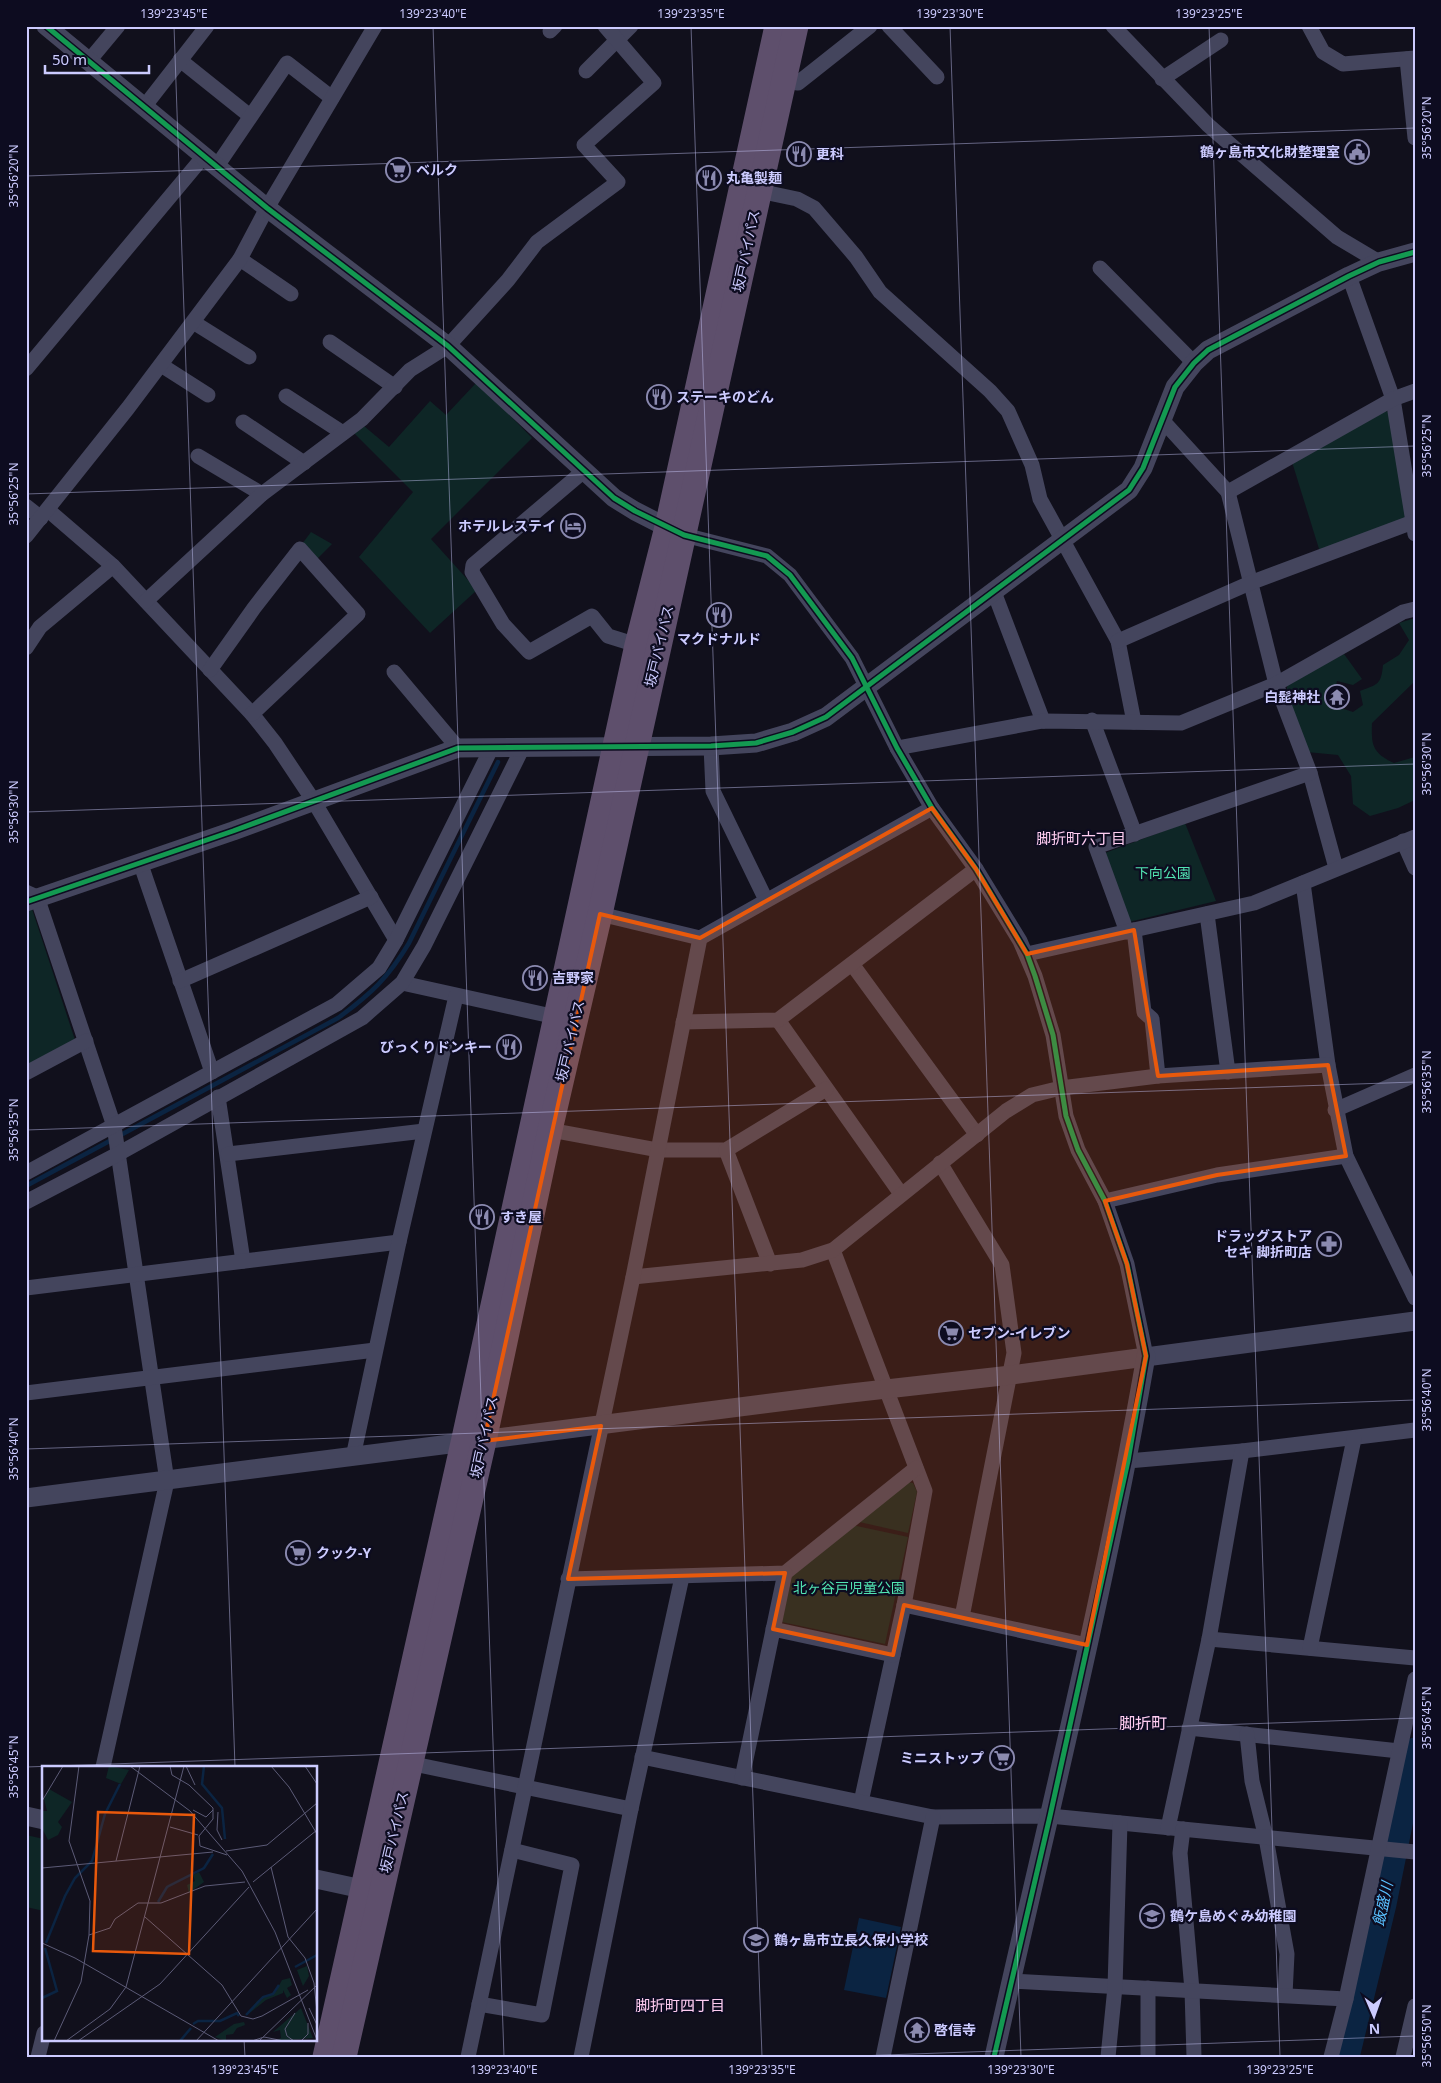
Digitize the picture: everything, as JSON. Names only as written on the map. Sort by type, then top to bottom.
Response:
[{"type":"highway","name":"坂戸バイパス","points":[[343,2056],[362,1889],[550,1130],[600,914],[626,746],[637,645],[675,531],[777,26]]},
{"type":"highway","name":"坂戸バイパス","points":[[343,2056],[409,1763],[556,1018],[626,746],[675,531],[759,191],[796,26]]},
{"type":"street","points":[[46,26],[267,208],[448,346],[614,498],[675,531],[767,556],[790,575],[852,658],[897,748],[932,808],[976,869],[1026,954],[1036,976],[1053,1035],[1066,1116],[1078,1150],[1105,1201],[1126,1264],[1146,1356],[1128,1461],[1050,1816],[994,2057]]},
{"type":"street","points":[[88,62],[118,26]]},
{"type":"street","points":[[144,107],[207,26]]},
{"type":"street","points":[[26,536],[240,259],[267,208],[375,26]]},
{"type":"street","points":[[146,601],[262,494],[343,433],[395,387],[410,370],[448,346],[508,280],[537,242],[618,182],[584,145],[654,83],[605,26]]},
{"type":"street","points":[[586,71],[619,41],[631,26]]},
{"type":"street","points":[[784,81],[798,83],[870,26]]},
{"type":"street","points":[[889,26],[937,77]]},
{"type":"street","points":[[1113,26],[1208,125],[1337,237],[1379,262]]},
{"type":"street","points":[[1309,26],[1323,52],[1343,64],[1411,59],[1415,138]]},
{"type":"street","points":[[1162,79],[1221,40]]},
{"type":"street","points":[[180,60],[250,116]]},
{"type":"street","points":[[26,370],[250,116],[286,63],[332,98]]},
{"type":"street","points":[[759,191],[797,199],[814,208],[856,257],[880,292],[990,391],[1008,411],[1032,465],[1040,499],[1118,641],[1134,722]]},
{"type":"street","points":[[103,1766],[167,1481],[153,1376],[114,1126],[86,1041],[30,897],[140,862],[458,748],[711,746],[756,743],[793,732],[826,717],[1129,490],[1144,468],[1176,387],[1194,363],[1208,350],[1379,262],[1415,252]]},
{"type":"street","points":[[240,259],[291,294]]},
{"type":"street","points":[[1100,268],[1194,363]]},
{"type":"street","points":[[1118,641],[1250,584],[1414,528],[1393,399],[1350,276]]},
{"type":"street","points":[[193,322],[249,357]]},
{"type":"street","points":[[330,342],[395,387]]},
{"type":"street","points":[[160,364],[208,395]]},
{"type":"street","points":[[1228,492],[1393,399],[1415,391]]},
{"type":"street","points":[[286,396],[343,433]]},
{"type":"street","points":[[1163,421],[1228,492],[1276,684],[1310,773],[1336,868]]},
{"type":"street","points":[[243,422],[304,463]]},
{"type":"street","points":[[198,456],[262,494]]},
{"type":"street","points":[[585,470],[473,565],[472,572],[503,624],[530,652],[592,616],[608,636],[637,645]]},
{"type":"street","points":[[26,506],[44,514],[113,566],[252,714],[313,800],[396,940]]},
{"type":"street","points":[[210,670],[254,608],[300,549],[358,614],[252,714]]},
{"type":"street","points":[[26,648],[40,627],[113,566]]},
{"type":"street","points":[[994,592],[1043,721]]},
{"type":"street","points":[[897,748],[1043,721],[1092,720],[1181,723],[1276,684],[1402,612],[1415,609]]},
{"type":"street","points":[[394,672],[458,748]]},
{"type":"street","points":[[1092,720],[1135,834]]},
{"type":"street","points":[[711,746],[713,791],[766,900]]},
{"type":"street","points":[[26,1173],[336,1004],[379,968],[396,940],[492,747]]},
{"type":"street","points":[[26,1202],[118,1154],[362,1018],[402,982],[424,946],[522,747]]},
{"type":"street","points":[[1158,1076],[1152,1019],[1144,1012],[1130,931],[1096,847],[1310,773]]},
{"type":"street","points":[[600,914],[700,938],[932,808]]},
{"type":"street","points":[[1026,954],[1254,903],[1409,839],[1415,868]]},
{"type":"street","points":[[140,862],[212,1072]]},
{"type":"street","points":[[683,1022],[778,1020],[976,869]]},
{"type":"street","points":[[1303,883],[1335,1110],[1346,1156],[1415,1298]]},
{"type":"street","points":[[180,981],[371,897]]},
{"type":"street","points":[[1207,914],[1228,1072]]},
{"type":"street","points":[[468,2057],[633,1277],[700,938]]},
{"type":"street","points":[[852,964],[977,1135]]},
{"type":"street","points":[[402,982],[556,1018]]},
{"type":"street","points":[[353,1457],[399,1242],[456,996]]},
{"type":"street","points":[[778,1020],[901,1194]]},
{"type":"street","points":[[26,1073],[86,1041]]},
{"type":"street","points":[[633,1277],[802,1260],[832,1250],[1006,1111],[1032,1095],[1061,1088],[1158,1076],[1328,1065]]},
{"type":"street","points":[[1335,1110],[1415,1075]]},
{"type":"street","points":[[550,1130],[658,1150],[726,1150],[826,1089]]},
{"type":"street","points":[[218,1097],[243,1261]]},
{"type":"street","points":[[228,1154],[424,1131]]},
{"type":"street","points":[[726,1150],[770,1264]]},
{"type":"street","points":[[1105,1201],[1217,1175],[1346,1156]]},
{"type":"street","points":[[940,1163],[1002,1265],[1014,1353],[962,1617]]},
{"type":"street","points":[[26,1288],[399,1242]]},
{"type":"street","points":[[832,1250],[924,1491],[904,1605],[862,1802]]},
{"type":"street","points":[[26,1498],[886,1389],[1011,1375],[1415,1321]]},
{"type":"street","points":[[26,1393],[375,1350]]},
{"type":"street","points":[[1128,1461],[1354,1439],[1415,1430]]},
{"type":"street","points":[[1310,1648],[1354,1439]]},
{"type":"street","points":[[1194,2057],[1192,1990],[1180,1852],[1176,1829],[1189,1728],[1208,1638],[1242,1451]]},
{"type":"street","points":[[568,1579],[785,1573],[916,1468]]},
{"type":"street","points":[[742,1778],[785,1573]]},
{"type":"street","points":[[581,2057],[631,1809],[682,1577]]},
{"type":"street","points":[[904,1605],[1087,1645]]},
{"type":"street","points":[[773,1629],[893,1655]]},
{"type":"street","points":[[1208,1638],[1415,1658]]},
{"type":"street","points":[[1331,2057],[1346,1999],[1415,1679]]},
{"type":"street","points":[[1189,1728],[1400,1751]]},
{"type":"street","points":[[1247,1734],[1252,1781],[1266,1838],[1287,1954],[1285,1995]]},
{"type":"street","points":[[642,1757],[933,1817],[1050,1816],[1415,1852]]},
{"type":"street","points":[[409,1763],[631,1809]]},
{"type":"street","points":[[26,1816],[42,1820]]},
{"type":"street","points":[[883,2057],[933,1817]]},
{"type":"street","points":[[1108,2057],[1115,1987],[1120,1823]]},
{"type":"street","points":[[479,2004],[542,2015],[572,1865],[512,1850]]},
{"type":"street","points":[[318,1879],[362,1889]]},
{"type":"street","points":[[1011,1981],[1346,1999]]},
{"type":"street","points":[[1148,1988],[1148,2057]]},
{"type":"street","points":[[1403,2057],[1415,2006]]},
{"type":"street","points":[[38,2057],[42,2040]]},
{"type":"street","points":[[26,2050],[34,2057]]},
{"type":"highlighted area","points":[[932,808],[976,869],[1027,954],[1134,930],[1158,1076],[1328,1065],[1346,1156],[1217,1175],[1105,1201],[1127,1264],[1146,1356],[1087,1645],[904,1605],[893,1655],[773,1629],[785,1573],[568,1579],[601,1426],[484,1441],[600,914],[700,938]]},
{"type":"green space","points":[[477,382],[532,438],[431,539],[477,590],[430,633],[359,557],[413,492],[354,433],[364,426],[389,447],[430,401],[446,415]]},
{"type":"green space","points":[[1383,410],[1391,413],[1409,519],[1320,552],[1292,462]]},
{"type":"green space","points":[[311,532],[332,544],[316,560],[302,544]]},
{"type":"green space","points":[[1415,618],[1415,681],[1372,723],[1372,738],[1378,752],[1394,763],[1415,757],[1415,800],[1398,808],[1370,816],[1353,804],[1351,776],[1338,755],[1307,752],[1287,699],[1287,684],[1344,654],[1362,679],[1353,685],[1337,681],[1332,705],[1353,712],[1363,705],[1360,691],[1378,683],[1383,665],[1399,655],[1409,640],[1399,623]]},
{"type":"green space","name":"下向公園","points":[[1185,823],[1216,901],[1129,922],[1105,853]]},
{"type":"green space","points":[[32,909],[75,1040],[26,1067],[26,912]]},
{"type":"green space","points":[[907,1482],[913,1483],[917,1492],[908,1533],[855,1521]]},
{"type":"green space","name":"北ヶ谷戸児童公園","points":[[852,1525],[908,1537],[885,1644],[782,1622],[792,1576]]},
{"type":"green space","points":[[26,1835],[42,1839],[42,1911],[26,1907]]},
{"type":"water","points":[[859,1918],[901,1927],[886,1998],[844,1990]]},
{"type":"waterway","points":[[26,1186],[338,1018],[378,985],[394,966],[409,943],[498,762]]},
{"type":"waterway","name":"飯盛川","points":[[1347,2057],[1384,1904],[1415,1750]]},
{"type":"cycle path","points":[[46,26],[267,208],[448,346],[614,498],[635,511],[684,535],[767,556],[790,575],[852,658],[897,748],[932,808],[976,869],[1027,954],[1053,1035],[1066,1116],[1078,1150],[1105,1201],[1127,1264],[1146,1356],[1128,1461],[1050,1816],[994,2057]]},
{"type":"cycle path","points":[[26,902],[233,831],[458,748],[711,746],[756,743],[793,732],[826,717],[1129,490],[1143,468],[1175,387],[1194,363],[1208,350],[1349,276],[1379,262],[1415,252]]},
{"type":"place","name":"鶴ヶ島市文化財整理室","points":[[1357,152]]},
{"type":"place","name":"更科","points":[[799,154]]},
{"type":"place","name":"ベルク","points":[[398,170]]},
{"type":"place","name":"丸亀製麺","points":[[709,178]]},
{"type":"place","name":"ステーキのどん","points":[[659,397]]},
{"type":"place","name":"ホテルレステイ","points":[[573,526]]},
{"type":"place","name":"マクドナルド","points":[[719,615]]},
{"type":"place","name":"白髭神社","points":[[1337,697]]},
{"type":"place","name":"吉野家","points":[[535,978]]},
{"type":"place","name":"びっくりドンキー","points":[[509,1047]]},
{"type":"place","name":"すき屋","points":[[482,1217]]},
{"type":"place","name":"ドラッグストア セキ 脚折町店","points":[[1329,1244]]},
{"type":"place","name":"セブン-イレブン","points":[[951,1333]]},
{"type":"place","name":"クック-Y","points":[[298,1553]]},
{"type":"place","name":"ミニストップ","points":[[1002,1758]]},
{"type":"place","name":"鶴ケ島めぐみ幼稚園","points":[[1152,1916]]},
{"type":"place","name":"鶴ヶ島市立長久保小学校","points":[[756,1940]]},
{"type":"place","name":"啓信寺","points":[[917,2030]]},
{"type":"district","name":"脚折町六丁目","points":[[1081,839]]},
{"type":"district","name":"脚折町","points":[[1143,1723]]},
{"type":"district","name":"脚折町四丁目","points":[[680,2006]]}]
